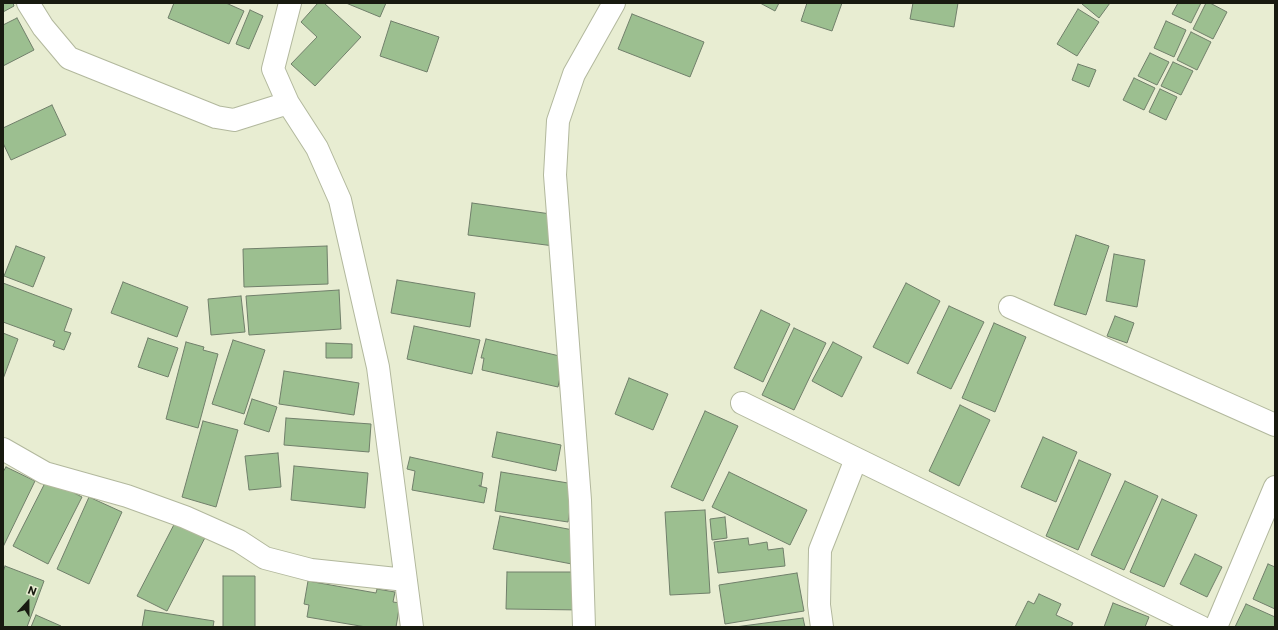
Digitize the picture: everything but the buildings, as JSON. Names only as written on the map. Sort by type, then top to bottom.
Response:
[{"type":"street","points":[[28,3],[43,27],[69,58],[216,117],[234,120],[288,103]]},
{"type":"street","points":[[290,3],[273,69],[288,103],[318,148],[340,200],[378,367],[412,627]]},
{"type":"street","points":[[584,627],[580,500],[556,174],[558,120],[574,74],[614,3]]},
{"type":"street","points":[[1010,308],[1275,425]]},
{"type":"street","points":[[742,403],[1201,627]]},
{"type":"street","points":[[3,449],[45,473],[127,496],[185,517],[239,541],[264,558],[312,570],[406,580]]},
{"type":"street","points":[[822,627],[818,605],[820,550],[856,459]]},
{"type":"street","points":[[1216,627],[1275,487]]}]
